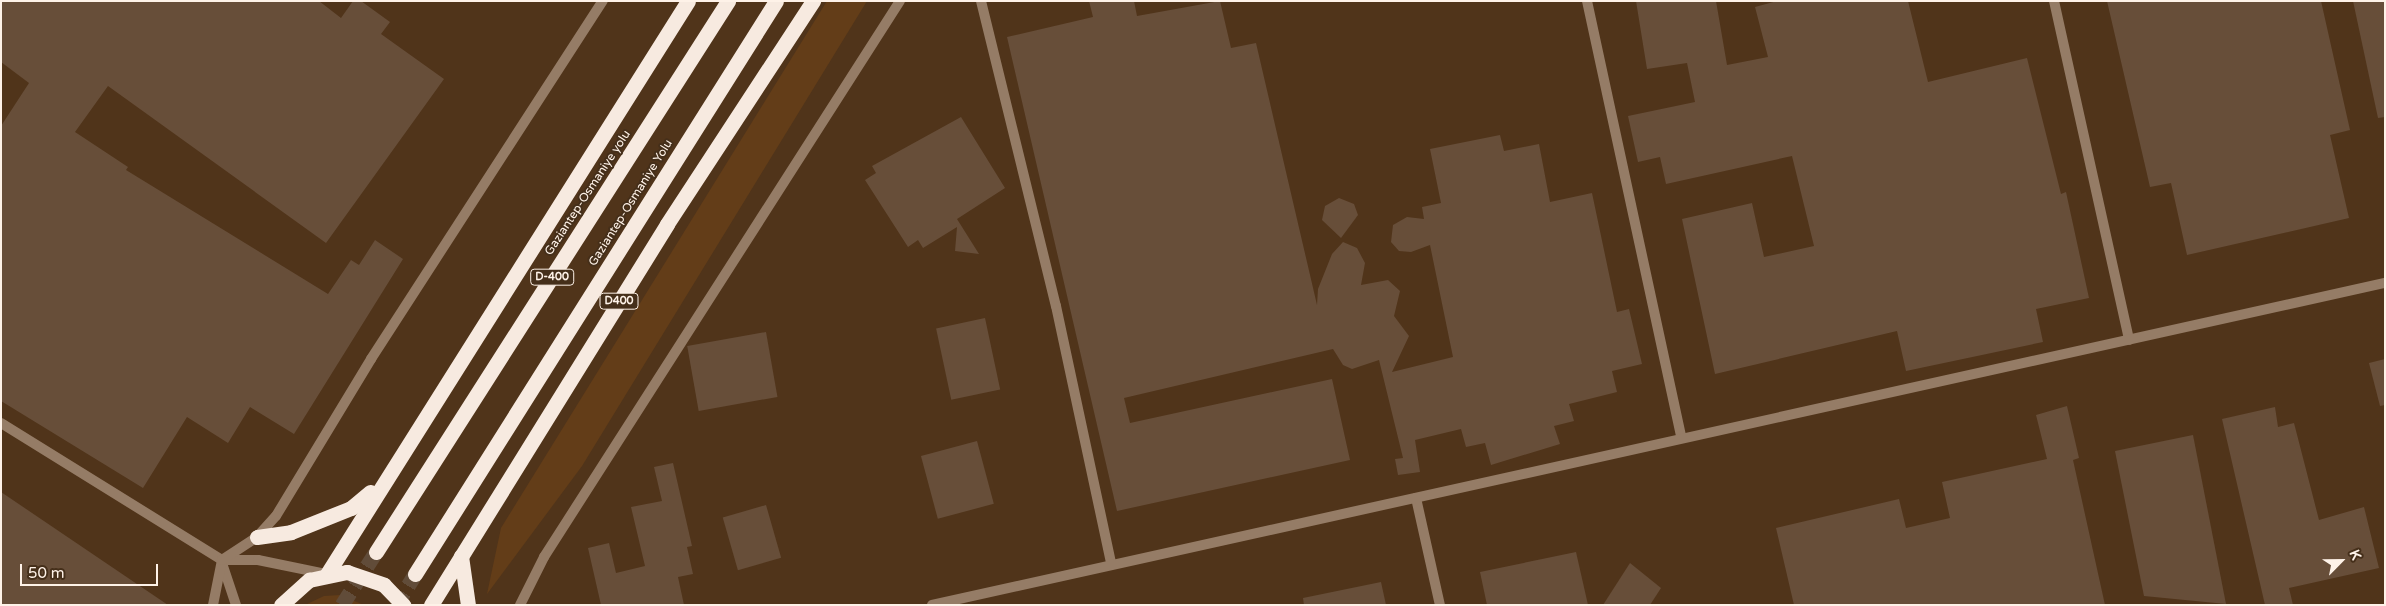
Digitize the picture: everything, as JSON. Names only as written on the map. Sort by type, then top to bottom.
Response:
[{"type":"highway","points":[[327,574],[379,485],[688,1]]},
{"type":"highway","name":"Gaziantep-Osmaniye yolu","points":[[376,552],[728,1]]},
{"type":"highway","name":"Gaziantep-Osmaniye Yolu","points":[[415,574],[776,1]]},
{"type":"highway","name":"D400","points":[[431,605],[667,224],[813,1]]},
{"type":"highway","points":[[257,537],[291,532],[352,508],[379,485]]},
{"type":"highway","points":[[460,556],[468,605]]},
{"type":"highway","points":[[281,605],[294,590],[327,574],[366,576],[384,585],[403,605]]},
{"type":"street","points":[[214,605],[222,560],[257,537],[276,516],[371,358],[603,1]]},
{"type":"street","points":[[520,605],[544,557],[900,1]]},
{"type":"street","points":[[981,1],[1000,64],[1056,306],[1111,562]]},
{"type":"street","points":[[1587,1],[1681,437]]},
{"type":"street","points":[[2054,1],[2129,340]]},
{"type":"street","points":[[932,605],[1111,562],[1416,498],[1681,437],[2385,283]]},
{"type":"street","points":[[1,423],[222,560],[258,560],[327,574]]},
{"type":"street","points":[[1416,498],[1440,605]]},
{"type":"street","points":[[222,560],[236,605]]},
{"type":"shaded area","points":[[1,1],[2385,1],[2385,605],[1,605]]},
{"type":"shaded area","points":[[827,1],[867,1],[582,466],[487,594],[501,528]]},
{"type":"shaded area","points":[[340,595],[364,605],[305,605],[324,596]]},
{"type":"building","points":[[1,1],[319,1],[341,18],[353,1],[361,1],[390,22],[381,34],[444,79],[326,243],[108,86],[75,132],[128,167],[126,170],[328,294],[351,260],[359,265],[375,240],[403,259],[294,434],[250,407],[228,443],[187,417],[143,488],[1,401],[1,126],[29,83],[1,62]]},
{"type":"building","points":[[1089,1],[1134,1],[1137,16],[1220,1],[1231,48],[1256,43],[1317,305],[1318,289],[1332,254],[1343,242],[1357,248],[1365,263],[1361,285],[1388,280],[1400,291],[1394,316],[1409,336],[1392,372],[1453,357],[1430,245],[1411,252],[1399,251],[1391,242],[1393,225],[1407,217],[1424,219],[1422,207],[1441,203],[1430,149],[1500,135],[1504,151],[1539,144],[1550,202],[1592,193],[1617,312],[1629,309],[1642,364],[1612,371],[1617,392],[1569,404],[1574,421],[1554,426],[1560,444],[1491,465],[1485,443],[1466,447],[1461,429],[1415,440],[1420,472],[1398,475],[1395,459],[1403,458],[1379,360],[1352,369],[1343,365],[1333,349],[1124,398],[1130,423],[1332,379],[1350,460],[1117,511],[1007,37],[1093,17]]},
{"type":"building","points":[[1636,1],[1716,1],[1727,65],[1768,57],[1755,7],[1777,1],[1908,1],[1928,82],[2027,58],[2061,194],[2066,192],[2089,298],[2036,309],[2043,342],[1906,371],[1897,331],[1715,374],[1682,219],[1752,203],[1764,257],[1814,246],[1792,156],[1666,184],[1660,157],[1638,162],[1628,116],[1695,102],[1687,63],[1647,69]]},
{"type":"building","points":[[2107,1],[2321,1],[2350,130],[2330,135],[2349,218],[2187,255],[2171,183],[2150,187]]},
{"type":"building","points":[[2353,1],[2385,1],[2385,117],[2378,118]]},
{"type":"building","points":[[961,117],[1005,188],[957,219],[979,254],[955,251],[957,227],[923,248],[918,240],[908,247],[865,180],[876,173],[872,166]]},
{"type":"building","points":[[1339,198],[1354,204],[1358,215],[1341,238],[1322,220],[1325,206]]},
{"type":"building","points":[[985,318],[1000,389],[951,400],[936,328]]},
{"type":"building","points":[[766,332],[777,397],[699,411],[687,346]]},
{"type":"building","points":[[2385,359],[2385,405],[2380,406],[2369,363]]},
{"type":"building","points":[[2067,406],[2079,458],[2073,460],[2105,605],[1794,605],[1776,528],[1899,499],[1906,528],[1950,518],[1942,482],[2047,459],[2036,415]]},
{"type":"building","points":[[2275,407],[2278,427],[2294,423],[2319,520],[2364,507],[2379,568],[2289,588],[2293,605],[2265,605],[2222,419]]},
{"type":"building","points":[[2193,435],[2226,604],[2144,596],[2115,451]]},
{"type":"building","points":[[977,441],[994,504],[938,519],[921,456]]},
{"type":"building","points":[[673,463],[692,546],[687,547],[693,574],[678,577],[684,605],[601,605],[588,548],[609,543],[616,573],[645,566],[631,507],[662,501],[654,467]]},
{"type":"building","points":[[1,492],[168,605],[1,605]]},
{"type":"building","points":[[766,505],[781,558],[738,570],[723,517]]},
{"type":"building","points":[[1576,552],[1588,605],[1487,605],[1480,572]]},
{"type":"building","points":[[1630,563],[1661,588],[1650,605],[1603,605]]},
{"type":"building","points":[[1381,582],[1386,605],[1304,605],[1303,598]]},
{"type":"tunnel","points":[[342,605],[376,552]]},
{"type":"tunnel","points":[[396,605],[415,574]]}]
